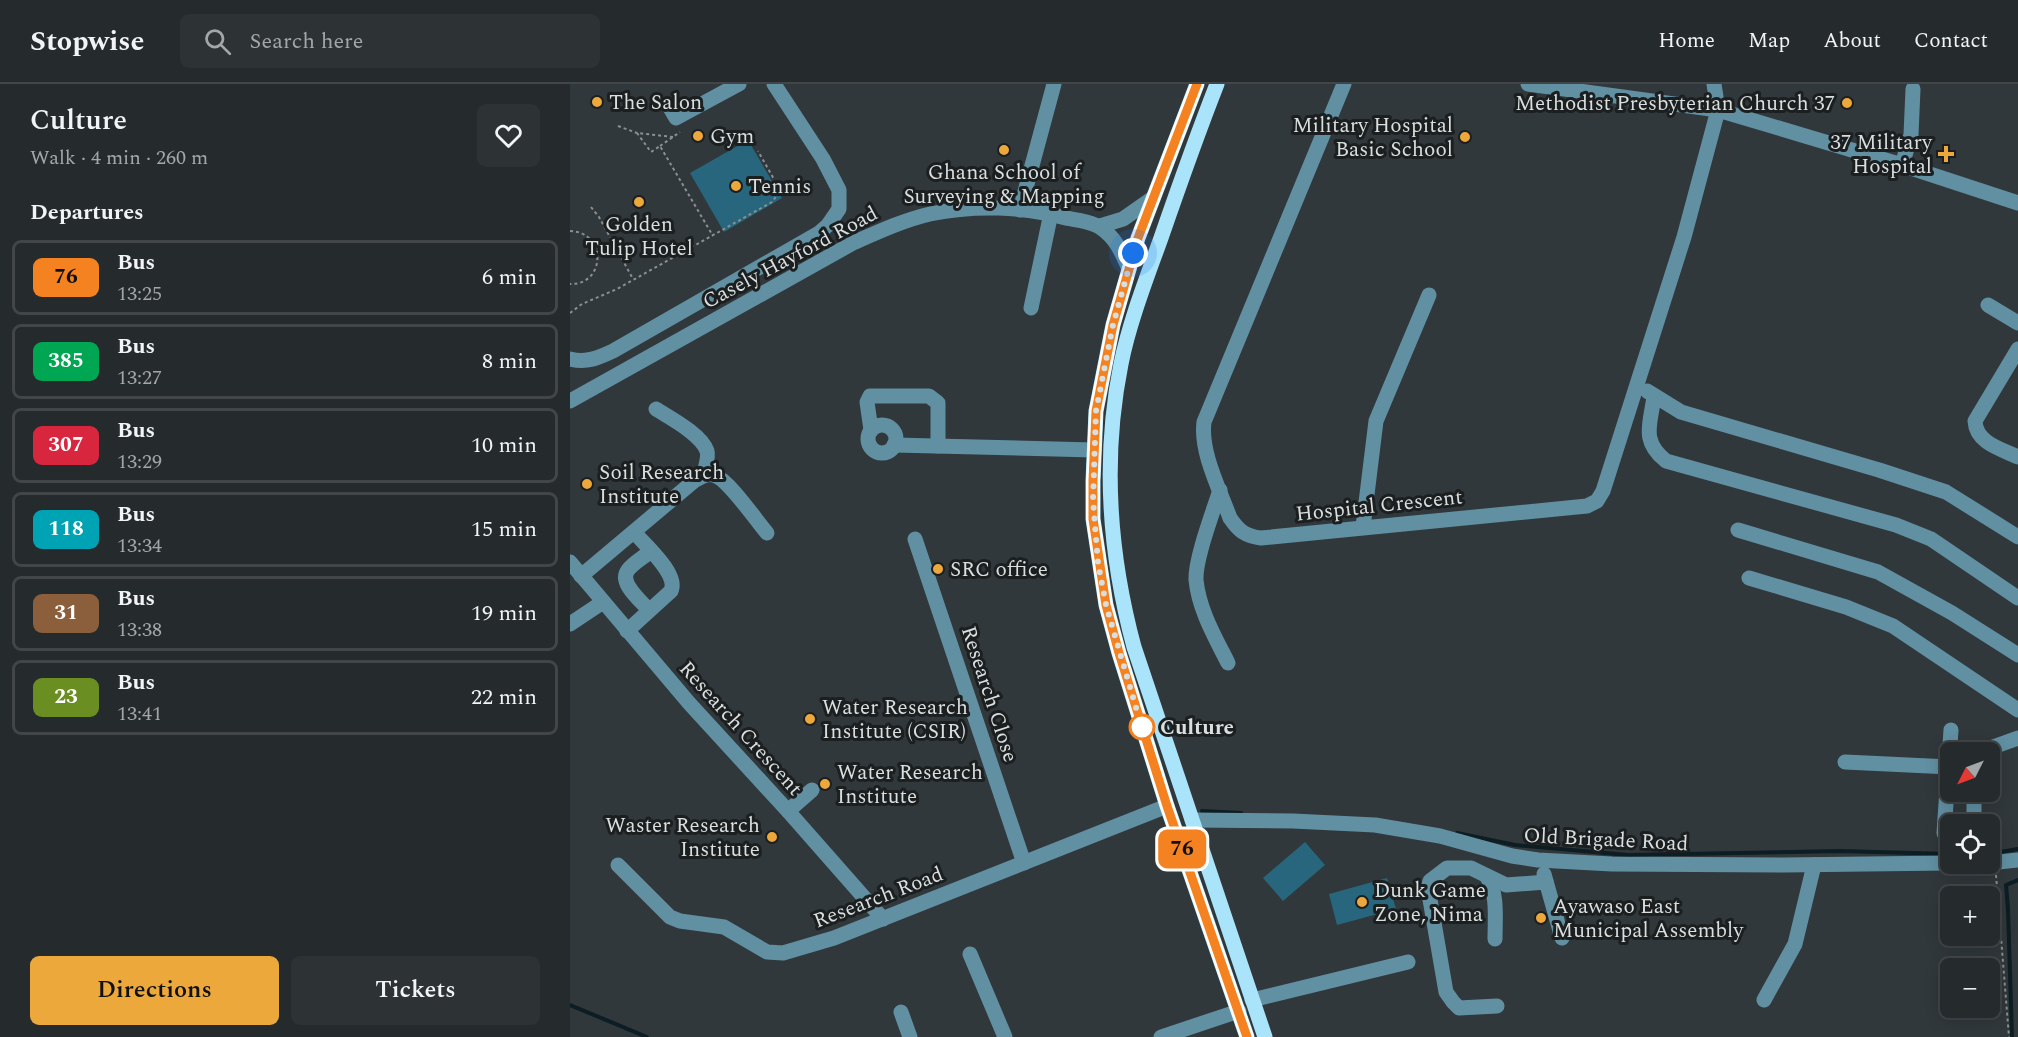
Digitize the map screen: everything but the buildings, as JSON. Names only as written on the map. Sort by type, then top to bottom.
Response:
[{"type":"main road","points":[[1197,84],[1138,238],[1113,325],[1098,400],[1094,450],[1093,519],[1106,605],[1119,653],[1167,806],[1247,1037]]},
{"type":"main road","points":[[1217,84],[1145,280],[1124,352],[1114,410],[1109,489],[1112,532],[1122,602],[1134,647],[1265,1037]]},
{"type":"street","points":[[669,106],[676,118],[739,84]]},
{"type":"street","points":[[570,359],[581,362],[595,360],[613,351],[819,233],[835,217],[840,199],[835,180],[774,84]]},
{"type":"street","points":[[1020,210],[1054,84]]},
{"type":"street","name":"Hospital Crescent","points":[[1344,84],[1204,422],[1205,447],[1230,518],[1236,528],[1246,536],[1261,538],[1587,506],[1597,501],[1603,491],[1684,237],[1718,110]]},
{"type":"street","points":[[1528,84],[1718,110],[1902,165],[2018,203]]},
{"type":"street","points":[[1714,84],[1718,110]]},
{"type":"street","points":[[1902,165],[1911,135],[1913,89]]},
{"type":"street","points":[[1129,269],[1119,247],[1100,226],[1122,219],[1153,198]]},
{"type":"street","name":"Casely Hayford Road","points":[[570,401],[853,243],[928,214],[991,207],[1051,213],[1100,226]]},
{"type":"street","points":[[1030,308],[1051,213]]},
{"type":"street","points":[[1364,527],[1376,421],[1429,295]]},
{"type":"street","points":[[1988,305],[2018,323]]},
{"type":"street","points":[[2018,349],[1975,422],[1977,433],[1982,439],[2018,457]]},
{"type":"street","points":[[1638,383],[1654,397],[1681,412],[1946,492],[2018,537]]},
{"type":"street","points":[[938,446],[938,403],[929,396],[870,396],[867,402],[871,430],[880,426],[890,428],[895,437],[894,445],[1094,450]]},
{"type":"street","points":[[1654,397],[1648,436],[1655,453],[1666,461],[1794,495],[1931,539],[2018,598]]},
{"type":"street","points":[[656,409],[682,425],[703,445],[708,453],[704,474]]},
{"type":"street","points":[[581,576],[704,474],[715,475],[725,482],[767,533]]},
{"type":"street","points":[[1220,490],[1202,546],[1196,579],[1204,617],[1228,663]]},
{"type":"street","points":[[1738,530],[1878,572],[1952,613],[2018,655]]},
{"type":"street","points":[[627,631],[671,591],[674,585],[671,575],[634,532]]},
{"type":"street","name":"Research Close","points":[[915,538],[1024,863]]},
{"type":"street","points":[[649,610],[627,586],[625,578],[627,571],[651,551]]},
{"type":"street","name":"Research Crescent","points":[[570,562],[689,703],[883,919]]},
{"type":"street","points":[[1749,578],[1846,607],[1893,626],[2018,710]]},
{"type":"street","points":[[570,624],[603,602]]},
{"type":"street","points":[[1950,742],[1951,730]]},
{"type":"street","points":[[2000,744],[2018,738]]},
{"type":"street","points":[[1845,762],[1940,767]]},
{"type":"street","points":[[788,811],[812,790]]},
{"type":"street","name":"Research Road","points":[[618,865],[670,917],[680,921],[724,927],[767,952],[783,953],[834,938],[1167,806]]},
{"type":"street","name":"Old Brigade Road","points":[[1192,820],[1375,825],[1440,836],[1512,856],[1538,860],[1612,864],[1940,863]]},
{"type":"street","points":[[1471,868],[1477,846]]},
{"type":"street","points":[[1538,860],[1562,938]]},
{"type":"street","points":[[2000,862],[2018,860]]},
{"type":"street","points":[[1764,1000],[1795,944],[1814,865]]},
{"type":"street","points":[[1497,1006],[1459,1008],[1446,992],[1428,888],[1430,881],[1447,868],[1471,868],[1506,885],[1546,882]]},
{"type":"street","points":[[1487,877],[1492,884],[1494,899],[1495,939]]},
{"type":"street","points":[[970,954],[1005,1037]]},
{"type":"street","points":[[1252,1000],[1408,962]]},
{"type":"street","points":[[1161,1037],[1239,1011]]},
{"type":"street","points":[[901,1012],[910,1037]]},
{"type":"path","points":[[618,126],[637,133],[673,136]]},
{"type":"path","points":[[637,133],[651,152],[660,146],[713,236]]},
{"type":"path","points":[[570,313],[582,304],[634,280],[772,202],[778,194],[775,181],[758,151]]},
{"type":"path","points":[[591,207],[599,217],[634,280]]},
{"type":"path","points":[[570,231],[581,233],[589,238],[597,252],[598,261],[590,277],[582,282],[570,284]]},
{"type":"path","points":[[597,252],[617,249]]},
{"type":"path","points":[[1993,874],[2009,1037]]},
{"type":"shaded area","name":"Tennis","points":[[748,140],[782,198],[724,232],[690,173]]},
{"type":"shaded area","points":[[1305,842],[1325,865],[1283,901],[1263,878]]},
{"type":"shaded area","name":"Dunk Game Zone, Nima","points":[[1387,878],[1396,909],[1337,925],[1329,894]]},
{"type":"waterway","points":[[1202,811],[1241,813]]},
{"type":"waterway","points":[[1457,833],[1515,845],[1628,855],[1840,851],[1940,854]]},
{"type":"waterway","points":[[2000,852],[2018,849]]},
{"type":"waterway","points":[[2012,1037],[2006,885],[2018,880]]},
{"type":"waterway","points":[[570,1005],[647,1037]]},
{"type":"bus line","name":"76","points":[[1197,84],[1138,238],[1113,325],[1096,411],[1093,519],[1106,605],[1119,653],[1167,806],[1247,1037]]},
{"type":"place","name":"The Salon","points":[[597,102]]},
{"type":"place","name":"Methodist Presbyterian Church 37","points":[[1847,103]]},
{"type":"place","name":"Gym","points":[[698,136]]},
{"type":"place","name":"Military Hospital Basic School","points":[[1465,137]]},
{"type":"place","name":"Ghana School of Surveying & Mapping","points":[[1004,150]]},
{"type":"place","name":"37 Military Hospital","points":[[1946,154]]},
{"type":"place","name":"Tennis","points":[[736,186]]},
{"type":"place","name":"Golden Tulip Hotel","points":[[639,202]]},
{"type":"place","name":"Soil Research Institute","points":[[587,484]]},
{"type":"place","name":"SRC office","points":[[938,569]]},
{"type":"place","name":"Water Research Institute (CSIR)","points":[[810,719]]},
{"type":"place","name":"Culture","points":[[1142,727]]},
{"type":"place","name":"Water Research Institute","points":[[825,784]]},
{"type":"place","name":"Waster Research Institute","points":[[772,837]]},
{"type":"place","name":"Dunk Game Zone, Nima","points":[[1362,902]]},
{"type":"place","name":"Ayawaso East Municipal Assembly","points":[[1541,918]]},
{"type":"route","points":[[1133,253],[1113,325],[1096,411],[1093,519],[1106,605],[1144,735],[1142,727]]}]
